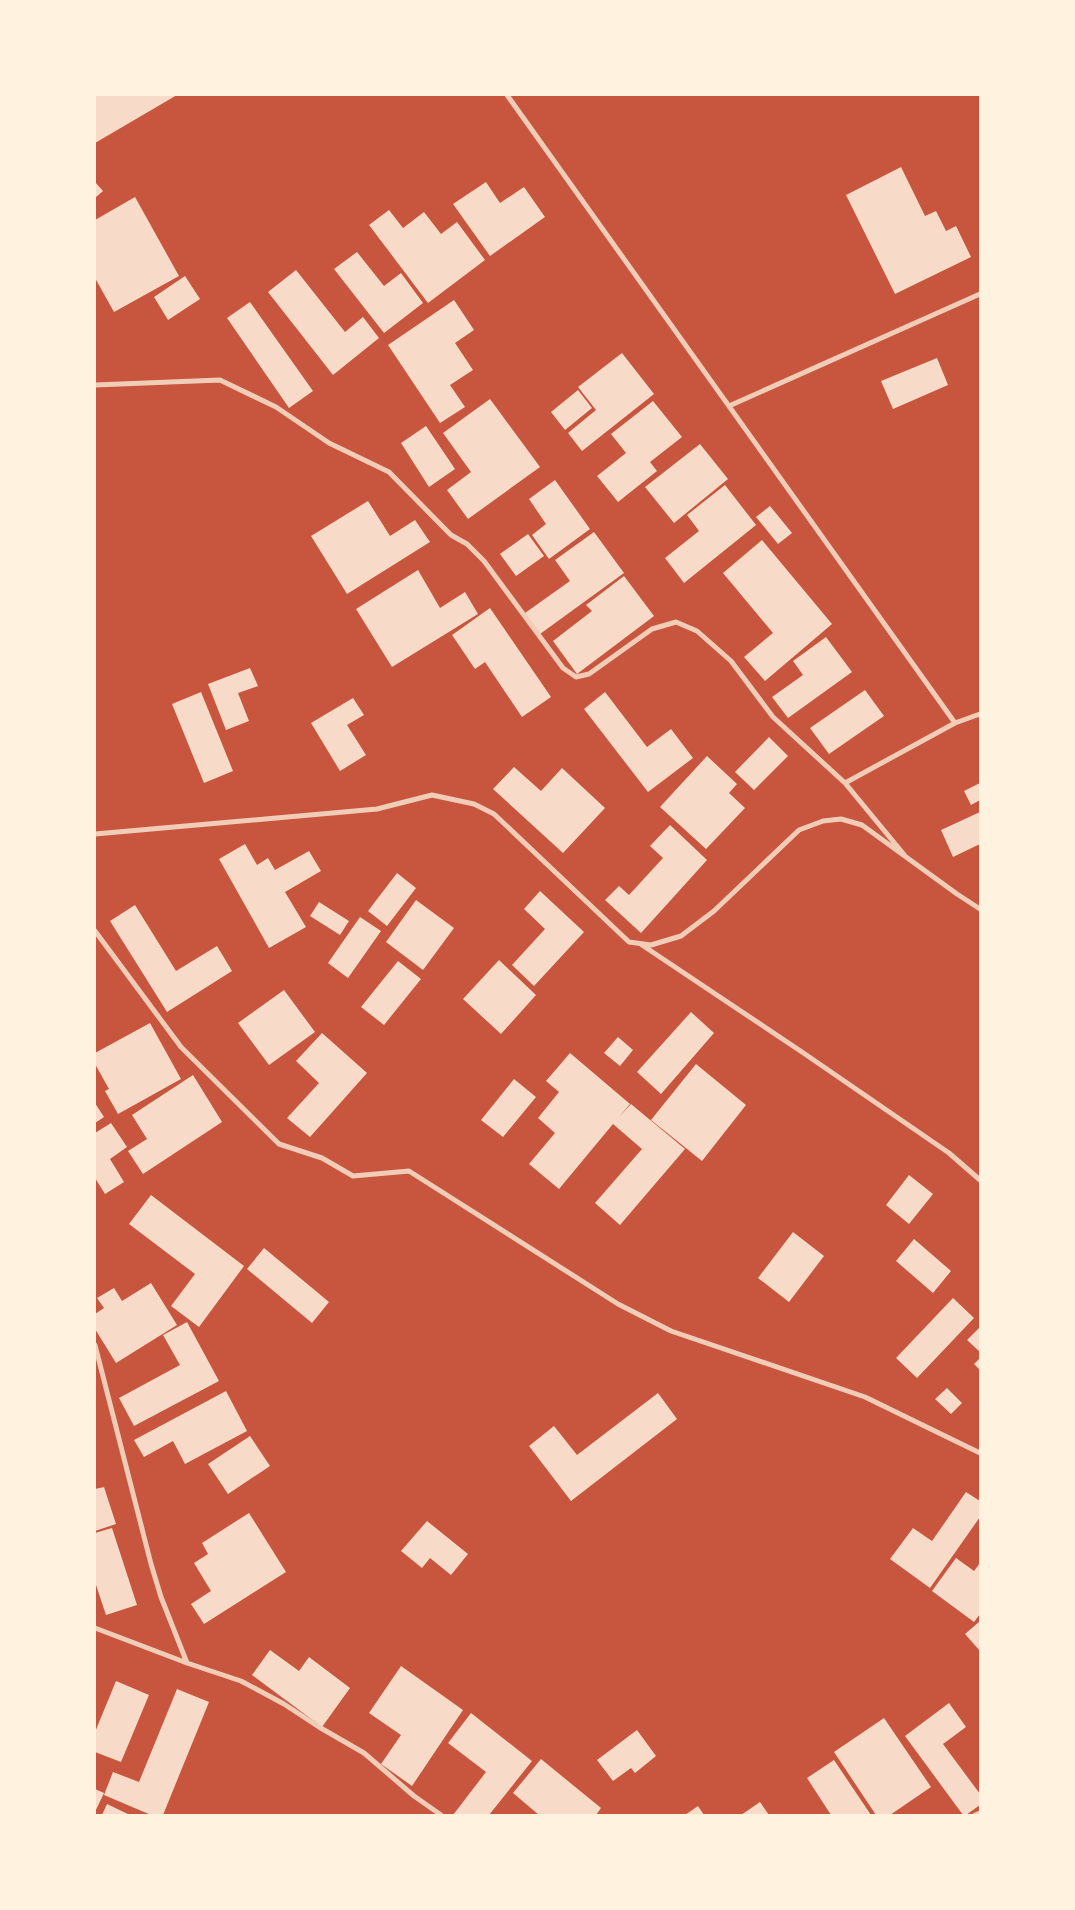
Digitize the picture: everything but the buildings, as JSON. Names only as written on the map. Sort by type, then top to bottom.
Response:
[{"type":"street","points":[[508,95],[955,723]]},
{"type":"street","points":[[729,406],[980,294]]},
{"type":"street","points":[[95,385],[220,380],[276,407],[329,443],[389,472],[450,535],[467,544],[484,561],[563,668],[576,677],[589,674],[652,629],[676,622],[697,631],[731,661],[773,717],[845,783],[906,857]]},
{"type":"street","points":[[845,783],[955,723],[980,714]]},
{"type":"street","points":[[95,834],[377,808],[432,795],[474,804],[494,814],[629,942],[651,945],[681,936],[714,911],[799,830],[824,821],[841,819],[862,825],[980,909]]},
{"type":"street","points":[[95,931],[181,1047],[280,1144],[322,1158],[352,1176],[409,1171],[618,1304],[671,1332],[865,1397],[980,1453]]},
{"type":"street","points":[[640,944],[949,1153],[980,1180]]},
{"type":"street","points":[[95,1345],[151,1564],[187,1663]]},
{"type":"street","points":[[95,1628],[187,1663],[241,1681],[284,1704],[364,1753],[414,1796],[441,1815]]},
{"type":"street","points":[[975,1815],[980,1812]]}]
